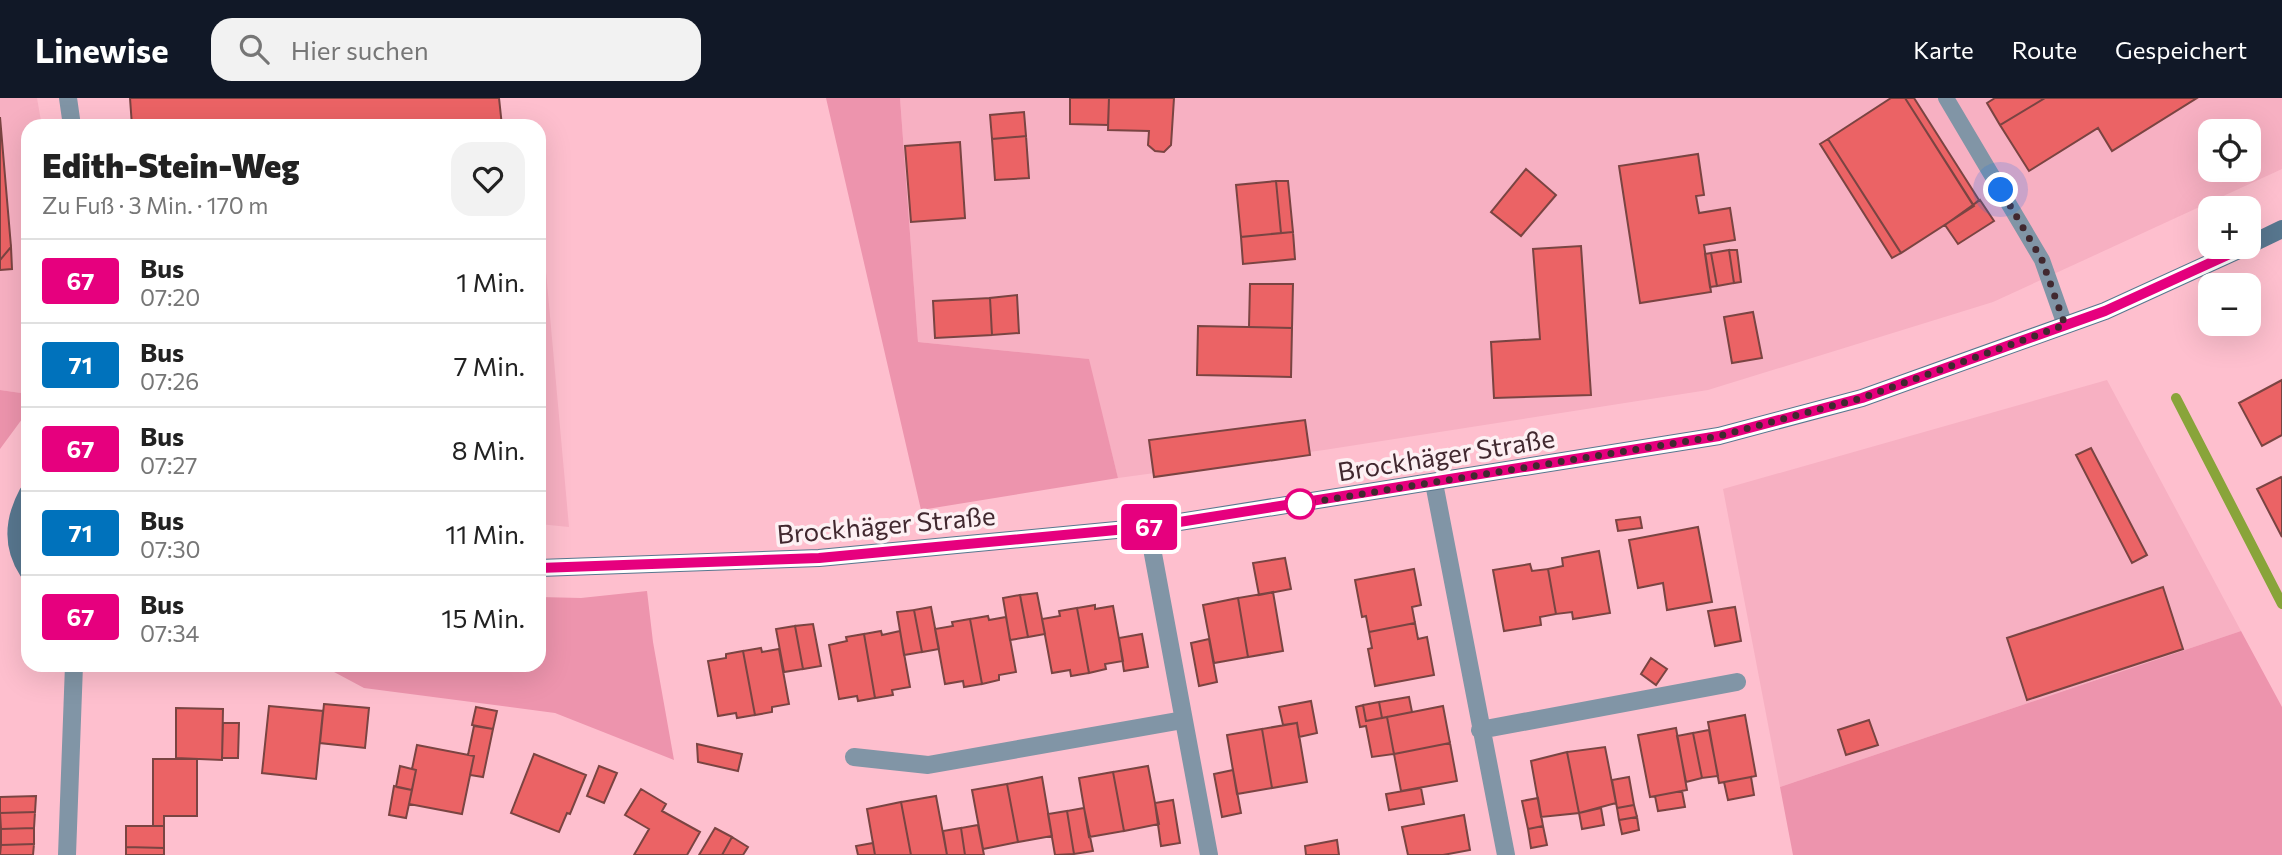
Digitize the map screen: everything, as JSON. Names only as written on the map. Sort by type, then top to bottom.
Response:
[{"type":"street","points":[[68,98],[71,119]]},
{"type":"street","name":"Brockhäger Straße","points":[[2261,239],[2282,229]]},
{"type":"street","name":"Brockhäger Straße","points":[[546,568],[819,558],[1148,527],[1719,436],[1862,398],[2105,311],[2219,259]]},
{"type":"street","points":[[1434,483],[1506,855]]},
{"type":"street","points":[[21,506],[8,531],[21,557]]},
{"type":"street","points":[[1148,527],[1209,855]]},
{"type":"street","points":[[67,855],[74,672]]},
{"type":"street","points":[[1480,730],[1737,682]]},
{"type":"street","points":[[854,757],[928,765],[1183,720]]},
{"type":"lane","points":[[1946,98],[2042,260],[2065,325]]},
{"type":"shaded area","points":[[0,98],[37,98],[41,119],[21,119],[21,393],[0,390]]},
{"type":"shaded area","points":[[826,98],[900,98],[918,342],[1089,359],[1118,478],[921,510]]},
{"type":"shaded area","points":[[900,98],[2282,98],[2282,169],[2261,179],[2261,119],[2198,119],[2198,182],[2254,182],[2223,196],[2198,196],[2198,208],[1993,302],[1708,390],[1324,450],[1118,478],[1088,359],[918,342]]},
{"type":"shaded area","points":[[546,272],[569,527],[546,525]]},
{"type":"shaded area","points":[[2107,380],[2241,631],[1780,787],[1723,489]]},
{"type":"shaded area","points":[[0,390],[21,393],[21,420],[0,449]]},
{"type":"shaded area","points":[[647,591],[653,642],[674,760],[555,713],[364,688],[334,672],[546,672],[546,597],[581,598]]},
{"type":"shaded area","points":[[2241,631],[2282,707],[2282,855],[1793,855],[1780,787]]},
{"type":"building","points":[[130,98],[499,98],[501,119],[132,119]]},
{"type":"building","points":[[1070,98],[1109,98],[1108,125],[1070,124]]},
{"type":"building","points":[[1109,98],[1174,98],[1171,145],[1164,152],[1155,151],[1148,145],[1149,131],[1108,130]]},
{"type":"building","points":[[1891,98],[1905,98],[1974,206],[1901,253],[1828,139]]},
{"type":"building","points":[[1905,98],[1914,98],[1979,200],[1973,205]]},
{"type":"building","points":[[1995,98],[2045,98],[2000,125],[1987,103]]},
{"type":"building","points":[[2045,98],[2197,98],[2112,151],[2098,128],[2029,171],[2000,125]]},
{"type":"building","points":[[1024,112],[1026,136],[992,139],[990,115]]},
{"type":"building","points":[[0,117],[11,247],[0,260]]},
{"type":"building","points":[[1026,136],[1029,178],[995,180],[992,139]]},
{"type":"building","points":[[1828,139],[1901,253],[1892,258],[1820,144]]},
{"type":"building","points":[[960,142],[965,218],[911,222],[905,146]]},
{"type":"building","points":[[1698,154],[1704,195],[1696,196],[1699,213],[1730,208],[1735,240],[1704,245],[1711,292],[1640,303],[1619,166]]},
{"type":"building","points":[[1526,169],[1556,195],[1521,236],[1491,212]]},
{"type":"building","points":[[1276,181],[1281,233],[1241,237],[1236,185]]},
{"type":"building","points":[[1276,181],[1288,181],[1293,232],[1281,233]]},
{"type":"building","points":[[1980,200],[1994,221],[1958,244],[1945,225]]},
{"type":"building","points":[[1293,232],[1295,259],[1243,264],[1241,237]]},
{"type":"building","points":[[1581,246],[1591,395],[1494,398],[1491,342],[1540,339],[1533,249]]},
{"type":"building","points":[[11,247],[12,269],[0,270],[0,260]]},
{"type":"building","points":[[1729,250],[1734,283],[1717,286],[1711,253]]},
{"type":"building","points":[[1729,250],[1737,250],[1741,282],[1734,283]]},
{"type":"building","points":[[1711,253],[1717,286],[1710,287],[1705,254]]},
{"type":"building","points":[[1250,284],[1293,284],[1292,328],[1249,327]]},
{"type":"building","points":[[1017,295],[1019,333],[992,335],[990,298]]},
{"type":"building","points":[[990,298],[992,335],[935,338],[933,301]]},
{"type":"building","points":[[1753,312],[1762,358],[1732,363],[1724,317]]},
{"type":"building","points":[[1198,326],[1292,328],[1291,377],[1197,375]]},
{"type":"building","points":[[2282,380],[2282,435],[2262,446],[2239,403]]},
{"type":"building","points":[[1305,420],[1310,455],[1154,477],[1149,440]]},
{"type":"building","points":[[2091,448],[2147,555],[2132,563],[2076,455]]},
{"type":"building","points":[[2281,477],[2282,479],[2282,537],[2257,489]]},
{"type":"building","points":[[1640,517],[1642,528],[1618,531],[1616,520]]},
{"type":"building","points":[[1698,527],[1712,602],[1667,610],[1663,583],[1638,588],[1629,540]]},
{"type":"building","points":[[1599,551],[1610,613],[1573,619],[1572,612],[1556,614],[1548,569],[1563,566],[1562,558]]},
{"type":"building","points":[[1285,558],[1291,589],[1259,595],[1253,563]]},
{"type":"building","points":[[1530,564],[1532,571],[1548,569],[1556,614],[1540,617],[1541,625],[1504,631],[1493,570]]},
{"type":"building","points":[[1414,569],[1421,605],[1412,607],[1415,623],[1369,632],[1366,616],[1362,617],[1355,580]]},
{"type":"building","points":[[2163,587],[2183,649],[2027,700],[2007,638]]},
{"type":"building","points":[[1273,592],[1283,651],[1248,657],[1238,598]]},
{"type":"building","points":[[1037,593],[1045,634],[1028,637],[1020,595]]},
{"type":"building","points":[[1020,595],[1028,637],[1010,640],[1003,598]]},
{"type":"building","points":[[1238,598],[1248,657],[1214,663],[1203,605]]},
{"type":"building","points":[[1095,605],[1095,609],[1113,606],[1123,661],[1105,664],[1106,669],[1089,673],[1077,608]]},
{"type":"building","points":[[931,607],[939,649],[922,652],[914,610]]},
{"type":"building","points":[[1735,607],[1741,641],[1715,646],[1708,611]]},
{"type":"building","points":[[1077,608],[1089,673],[1071,676],[1070,670],[1052,673],[1042,619],[1060,616],[1059,611]]},
{"type":"building","points":[[914,610],[922,652],[904,655],[897,612]]},
{"type":"building","points":[[988,616],[989,620],[1006,617],[1016,672],[999,675],[999,680],[982,684],[970,619]]},
{"type":"building","points":[[970,619],[982,684],[964,687],[963,681],[945,684],[935,629]]},
{"type":"building","points":[[1415,623],[1418,639],[1427,637],[1434,675],[1375,686],[1368,649],[1372,648],[1369,632]]},
{"type":"building","points":[[813,624],[821,666],[803,669],[795,626]]},
{"type":"building","points":[[795,626],[803,669],[784,672],[776,629]]},
{"type":"building","points":[[881,631],[882,635],[900,631],[910,687],[892,690],[893,695],[875,698],[864,634]]},
{"type":"building","points":[[864,634],[875,698],[858,701],[857,696],[839,699],[829,645],[847,641],[846,637]]},
{"type":"building","points":[[1142,634],[1148,667],[1124,671],[1119,638]]},
{"type":"building","points":[[1209,639],[1217,682],[1199,686],[1191,643]]},
{"type":"building","points":[[761,648],[762,652],[779,649],[789,704],[772,707],[772,712],[755,715],[743,651]]},
{"type":"building","points":[[743,651],[755,715],[737,718],[736,713],[718,716],[708,661]]},
{"type":"building","points":[[1651,658],[1667,669],[1656,685],[1641,674]]},
{"type":"building","points":[[1409,697],[1412,712],[1382,718],[1379,702]]},
{"type":"building","points":[[1311,701],[1317,733],[1299,737],[1297,723],[1283,725],[1279,707]]},
{"type":"building","points":[[1379,702],[1382,718],[1366,721],[1363,705]]},
{"type":"building","points":[[324,704],[369,708],[365,748],[320,743]]},
{"type":"building","points":[[1363,705],[1366,721],[1387,717],[1394,754],[1372,757],[1366,726],[1360,727],[1356,707]]},
{"type":"building","points":[[269,706],[323,711],[316,779],[262,773]]},
{"type":"building","points":[[1443,706],[1450,743],[1394,754],[1387,717]]},
{"type":"building","points":[[476,707],[497,711],[493,729],[472,725]]},
{"type":"building","points":[[176,708],[223,709],[222,760],[176,758]]},
{"type":"building","points":[[1745,715],[1756,776],[1719,783],[1708,722]]},
{"type":"building","points":[[1869,720],[1878,745],[1846,755],[1838,730]]},
{"type":"building","points":[[223,723],[239,723],[238,758],[222,758]]},
{"type":"building","points":[[1297,723],[1307,782],[1272,788],[1262,729]]},
{"type":"building","points":[[474,726],[493,729],[483,777],[470,775],[474,756],[468,755]]},
{"type":"building","points":[[1676,728],[1687,790],[1650,797],[1638,735]]},
{"type":"building","points":[[1262,729],[1272,788],[1237,794],[1227,735]]},
{"type":"building","points":[[1709,730],[1718,776],[1702,778],[1693,733]]},
{"type":"building","points":[[1693,733],[1702,778],[1686,782],[1677,736]]},
{"type":"building","points":[[1450,743],[1457,781],[1401,791],[1394,754]]},
{"type":"building","points":[[697,744],[742,754],[738,771],[698,762]]},
{"type":"building","points":[[417,745],[474,756],[462,814],[409,804],[416,770],[412,769]]},
{"type":"building","points":[[1605,747],[1616,803],[1579,813],[1567,752]]},
{"type":"building","points":[[1567,752],[1579,813],[1541,817],[1531,761]]},
{"type":"building","points":[[534,754],[586,775],[570,814],[567,813],[559,832],[511,813]]},
{"type":"building","points":[[153,759],[197,759],[197,816],[164,816],[164,826],[153,826]]},
{"type":"building","points":[[400,766],[416,770],[412,790],[396,787]]},
{"type":"building","points":[[599,766],[617,773],[604,803],[587,796]]},
{"type":"building","points":[[1148,766],[1159,824],[1124,831],[1113,772]]},
{"type":"building","points":[[1233,770],[1241,813],[1222,817],[1214,774]]},
{"type":"building","points":[[1113,772],[1124,831],[1089,837],[1079,778]]},
{"type":"building","points":[[1042,777],[1052,836],[1018,842],[1007,784]]},
{"type":"building","points":[[1629,777],[1634,805],[1617,808],[1612,780]]},
{"type":"building","points":[[1751,777],[1754,795],[1728,800],[1724,782]]},
{"type":"building","points":[[1007,784],[1018,842],[983,849],[972,790]]},
{"type":"building","points":[[394,786],[412,790],[406,818],[389,815]]},
{"type":"building","points":[[1421,788],[1424,804],[1389,810],[1386,794]]},
{"type":"building","points":[[641,789],[666,804],[662,811],[700,832],[687,855],[634,855],[649,829],[625,815]]},
{"type":"building","points":[[1682,791],[1685,807],[1658,811],[1655,796]]},
{"type":"building","points":[[36,796],[35,812],[0,813],[0,797]]},
{"type":"building","points":[[936,796],[947,855],[911,855],[901,802]]},
{"type":"building","points":[[1538,798],[1543,826],[1528,829],[1522,801]]},
{"type":"building","points":[[1173,800],[1180,843],[1161,846],[1155,803]]},
{"type":"building","points":[[901,802],[911,855],[875,855],[867,809]]},
{"type":"building","points":[[1634,805],[1637,817],[1619,820],[1617,808]]},
{"type":"building","points":[[1084,808],[1093,851],[1074,854],[1067,811]]},
{"type":"building","points":[[1601,808],[1604,825],[1582,829],[1579,813]]},
{"type":"building","points":[[1067,811],[1074,854],[1055,855],[1048,814]]},
{"type":"building","points":[[35,812],[34,828],[1,829],[0,813]]},
{"type":"building","points":[[1464,815],[1470,850],[1443,855],[1408,855],[1402,827]]},
{"type":"building","points":[[1637,817],[1639,830],[1622,834],[1619,820]]},
{"type":"building","points":[[978,825],[984,855],[965,855],[961,828]]},
{"type":"building","points":[[126,826],[164,826],[164,848],[126,847]]},
{"type":"building","points":[[1543,826],[1547,845],[1531,848],[1528,829]]},
{"type":"building","points":[[34,828],[34,844],[1,845],[1,829]]},
{"type":"building","points":[[715,828],[732,837],[722,855],[699,855]]},
{"type":"building","points":[[961,828],[965,855],[947,855],[943,831]]},
{"type":"building","points":[[732,837],[748,847],[743,855],[722,855]]},
{"type":"building","points":[[1337,840],[1339,855],[1306,855],[1305,846]]},
{"type":"building","points":[[873,843],[875,855],[858,855],[856,846]]},
{"type":"building","points":[[34,844],[33,855],[0,855],[1,845]]},
{"type":"building","points":[[126,847],[164,848],[164,855],[126,855]]},
{"type":"waterway","points":[[2176,398],[2282,604]]},
{"type":"bus line","name":"67","points":[[546,569],[819,558],[1148,527],[1719,436],[1862,398],[2105,311],[2219,259]]},
{"type":"route","points":[[1300,504],[1719,436],[1862,398],[2065,325],[2042,260],[2001,190]]}]
